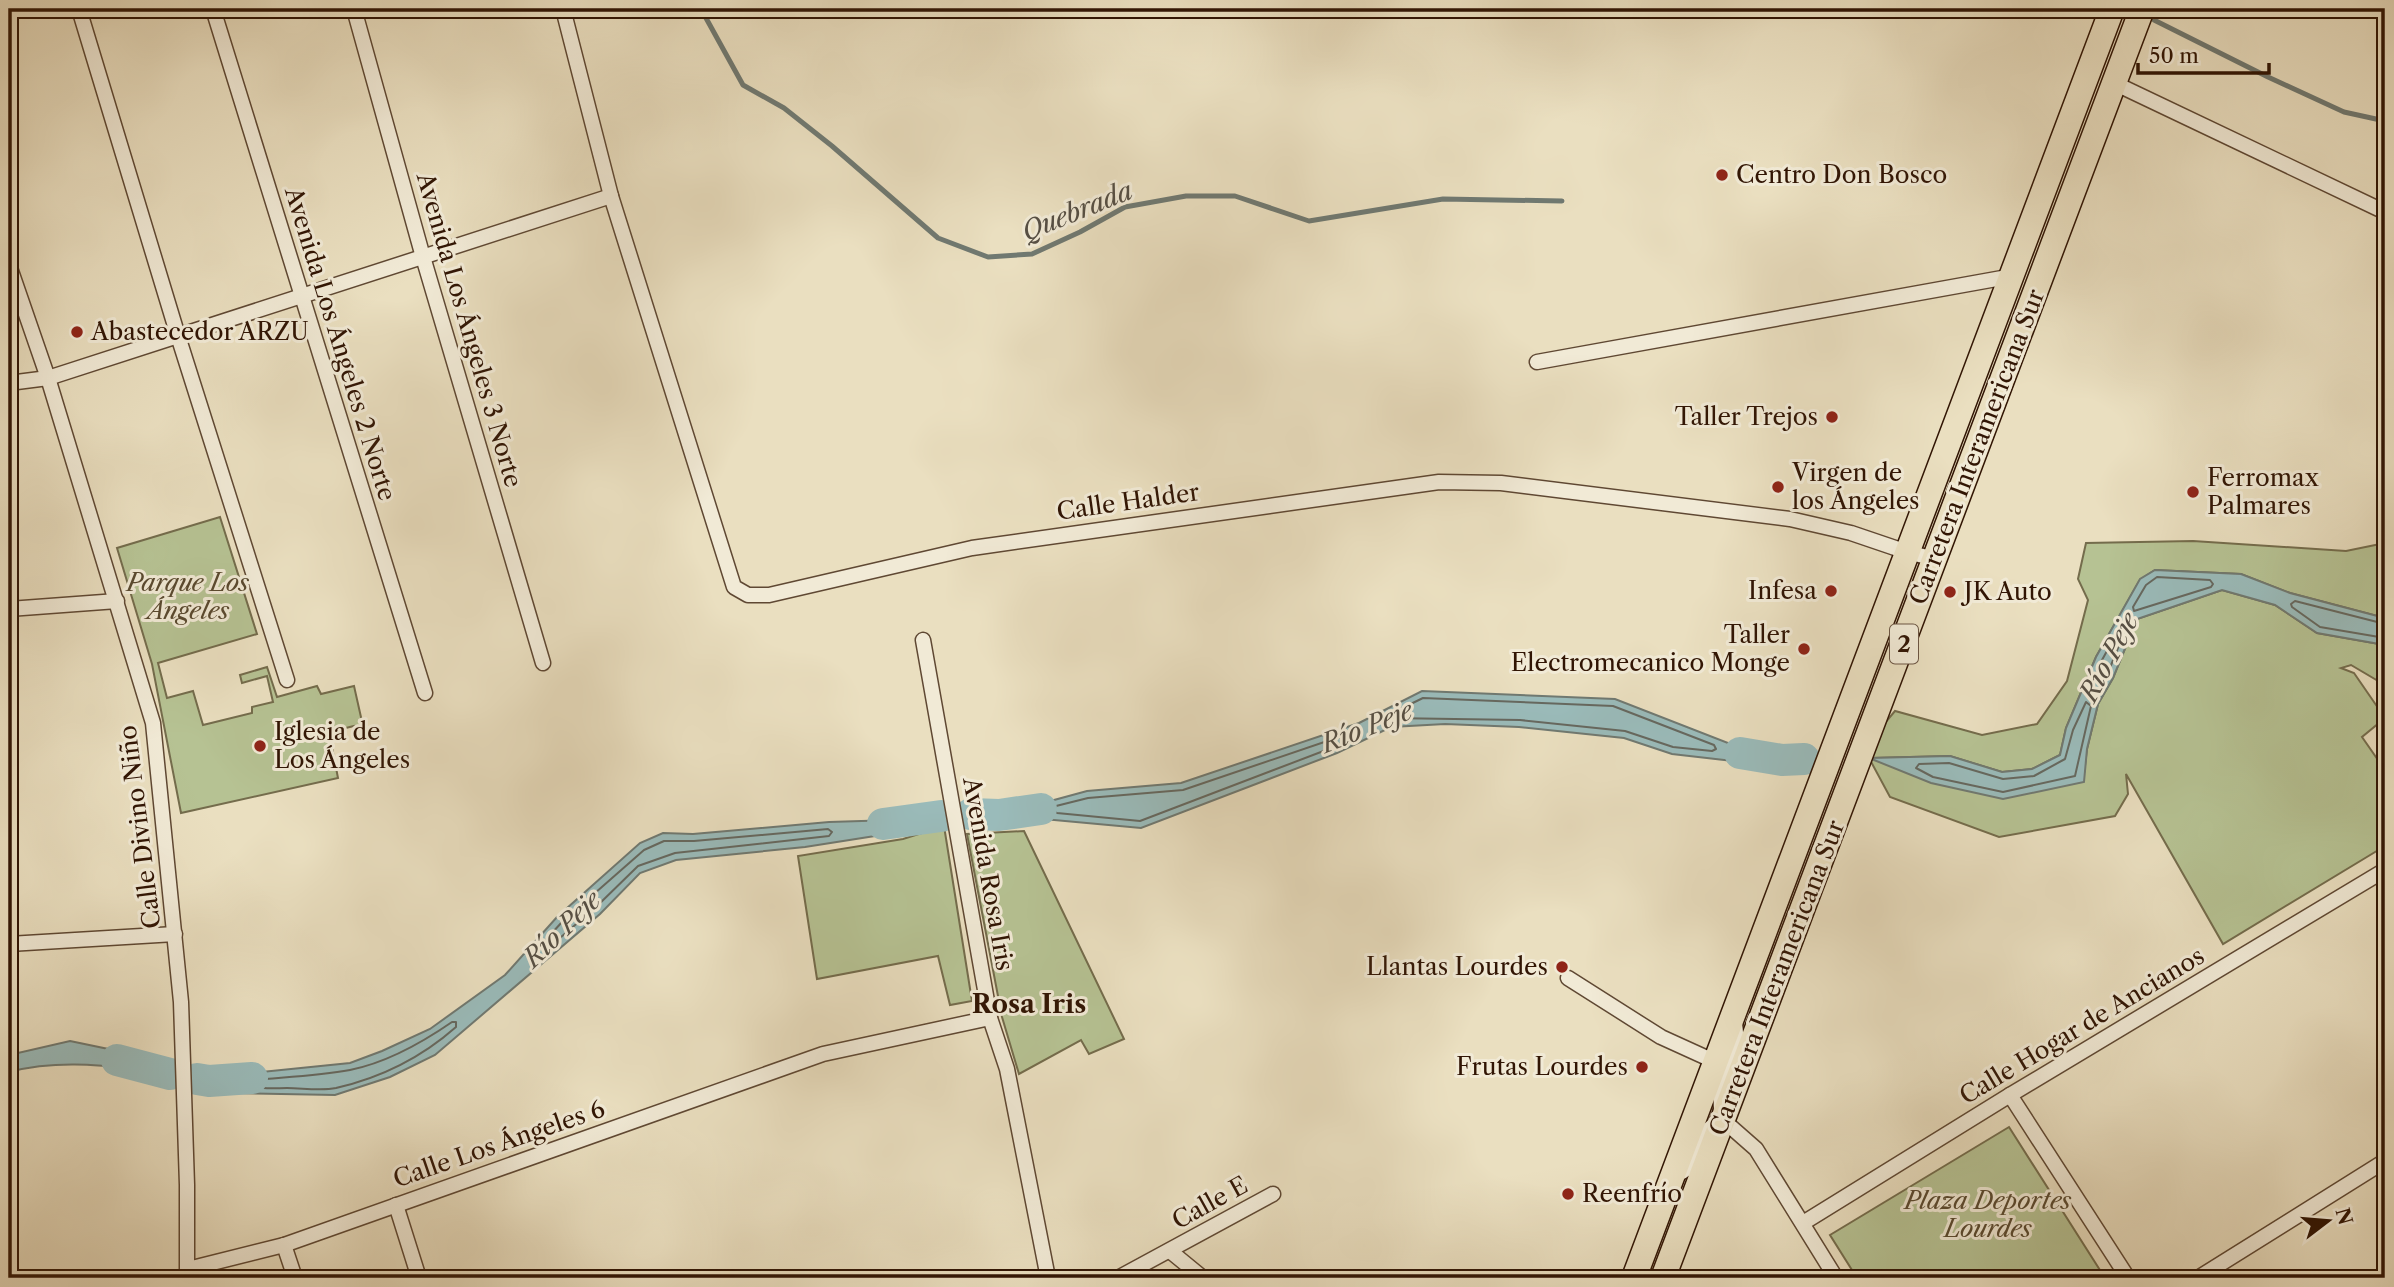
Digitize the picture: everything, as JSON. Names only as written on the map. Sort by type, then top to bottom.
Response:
[{"type":"highway","name":"Carretera Interamericana Sur","points":[[1634,1278],[2112,9]]},
{"type":"highway","name":"Carretera Interamericana Sur","points":[[1663,1278],[2142,9]]},
{"type":"street","points":[[79,9],[178,336],[287,680]]},
{"type":"street","name":"Avenida Los Ángeles 2 Norte","points":[[213,9],[425,693]]},
{"type":"street","name":"Avenida Los Ángeles 3 Norte","points":[[354,9],[423,257],[542,663]]},
{"type":"street","name":"Calle Halder","points":[[564,9],[611,196],[734,587],[748,595],[769,595],[972,548],[1440,482],[1501,483],[1790,519],[1851,533],[1935,559]]},
{"type":"street","points":[[2114,83],[2385,212]]},
{"type":"street","points":[[9,383],[48,378],[611,196]]},
{"type":"street","name":"Calle Divino Niño","points":[[9,265],[48,378],[153,723],[175,934],[184,1065],[187,1274]]},
{"type":"street","points":[[1537,362],[2013,276]]},
{"type":"street","points":[[9,609],[117,601]]},
{"type":"street","name":"Avenida Rosa Iris","points":[[923,640],[990,1017],[1007,1069],[1048,1278]]},
{"type":"street","name":"Calle Hogar de Ancianos","points":[[1802,1223],[2385,870]]},
{"type":"street","points":[[9,944],[175,934]]},
{"type":"street","points":[[1568,978],[1661,1037],[1716,1062]]},
{"type":"street","points":[[1734,1013],[1737,1042],[1720,1086],[1723,1120],[1756,1149],[1836,1278]]},
{"type":"street","name":"Calle Los Ángeles 6","points":[[187,1274],[284,1245],[823,1054],[990,1017]]},
{"type":"street","points":[[2010,1095],[2128,1278]]},
{"type":"street","points":[[1673,1175],[1684,1173],[1690,1167],[1702,1138],[1712,1125],[1723,1120]]},
{"type":"street","points":[[2198,1278],[2385,1161]]},
{"type":"street","name":"Calle E","points":[[1170,1251],[1273,1194]]},
{"type":"street","points":[[396,1205],[419,1278]]},
{"type":"street","points":[[284,1245],[295,1278]]},
{"type":"street","points":[[1118,1278],[1170,1251],[1203,1278]]},
{"type":"green space","name":"Parque Los Ángeles","points":[[220,517],[257,634],[158,663],[167,698],[193,691],[203,725],[252,713],[252,707],[273,702],[267,676],[242,683],[240,675],[267,667],[277,697],[317,686],[321,694],[354,686],[365,735],[357,737],[354,726],[329,732],[338,778],[181,813],[152,664],[117,548]]},
{"type":"green space","points":[[2193,541],[2346,551],[2385,543],[2385,618],[2290,593],[2241,574],[2155,570],[2140,580],[2096,657],[2066,728],[2060,755],[2032,769],[2002,772],[1950,756],[1871,758],[2083,782],[2087,749],[2098,704],[2113,678],[2137,619],[2222,590],[2275,605],[2317,633],[2385,645],[2385,685],[2351,665],[2341,668],[2354,673],[2385,718],[2362,737],[2385,770],[2385,846],[2223,944],[2126,774],[2128,794],[2115,816],[1999,837],[1890,797],[1869,758],[1879,730],[1895,711],[1982,735],[2037,724],[2067,681],[2088,600],[2078,579],[2086,543]]},
{"type":"green space","points":[[944,826],[972,1001],[950,1005],[938,956],[817,979],[798,856],[903,839]]},
{"type":"green space","points":[[1024,831],[1124,1039],[1089,1054],[1081,1040],[1019,1074],[1002,1017],[967,834]]},
{"type":"green space","name":"Plaza Deportes Lourdes","points":[[2009,1127],[2105,1278],[1857,1278],[1830,1235]]},
{"type":"water","points":[[2155,570],[2241,574],[2290,593],[2385,618],[2385,645],[2317,633],[2275,605],[2222,590],[2137,619],[2113,678],[2098,704],[2087,749],[2084,782],[2003,799],[1931,783],[1869,758],[1950,756],[2002,772],[2032,769],[2060,755],[2066,728],[2096,657],[2140,579]]},
{"type":"water","points":[[1422,691],[1615,699],[1733,745],[1765,744],[1782,760],[1759,764],[1672,754],[1624,738],[1519,727],[1445,724],[1391,727],[1337,753],[1141,828],[999,815],[1087,791],[1181,783],[1359,723]]},
{"type":"water","points":[[927,819],[894,833],[805,847],[676,860],[640,873],[600,914],[435,1055],[390,1077],[335,1095],[235,1093],[209,1081],[231,1075],[350,1063],[430,1029],[505,975],[557,917],[640,843],[663,833],[693,834],[829,822]]},
{"type":"water","points":[[70,1041],[118,1051],[159,1071],[65,1065],[9,1072],[9,1055]]},
{"type":"waterway","name":"Quebrada","points":[[701,9],[743,85],[784,108],[938,238],[988,257],[1032,254],[1125,207],[1186,196],[1235,196],[1309,221],[1443,199],[1562,201]]},
{"type":"waterway","points":[[2154,20],[2344,112],[2385,121]]},
{"type":"waterway","name":"Río Peje","points":[[1740,753],[1782,760],[1804,759]]},
{"type":"waterway","name":"Río Peje","points":[[971,814],[999,815],[1041,809]]},
{"type":"waterway","name":"Río Peje","points":[[883,824],[941,816]]},
{"type":"waterway","name":"Río Peje","points":[[117,1060],[170,1074]]},
{"type":"waterway","name":"Río Peje","points":[[197,1079],[209,1081],[252,1078]]},
{"type":"place","name":"Centro Don Bosco","points":[[1722,175]]},
{"type":"place","name":"Abastecedor ARZU","points":[[77,332]]},
{"type":"place","name":"Taller Trejos","points":[[1832,417]]},
{"type":"place","name":"Virgen de los Ángeles","points":[[1778,487]]},
{"type":"place","name":"Ferromax Palmares","points":[[2193,492]]},
{"type":"place","name":"Infesa","points":[[1831,591]]},
{"type":"place","name":"JK Auto","points":[[1950,592]]},
{"type":"place","name":"Taller Electromecanico Monge","points":[[1804,649]]},
{"type":"place","name":"Iglesia de Los Ángeles","points":[[260,746]]},
{"type":"place","name":"Llantas Lourdes","points":[[1562,967]]},
{"type":"place","name":"Frutas Lourdes","points":[[1642,1067]]},
{"type":"place","name":"Reenfrío","points":[[1568,1194]]},
{"type":"district","name":"Rosa Iris","points":[[1029,1004]]}]
